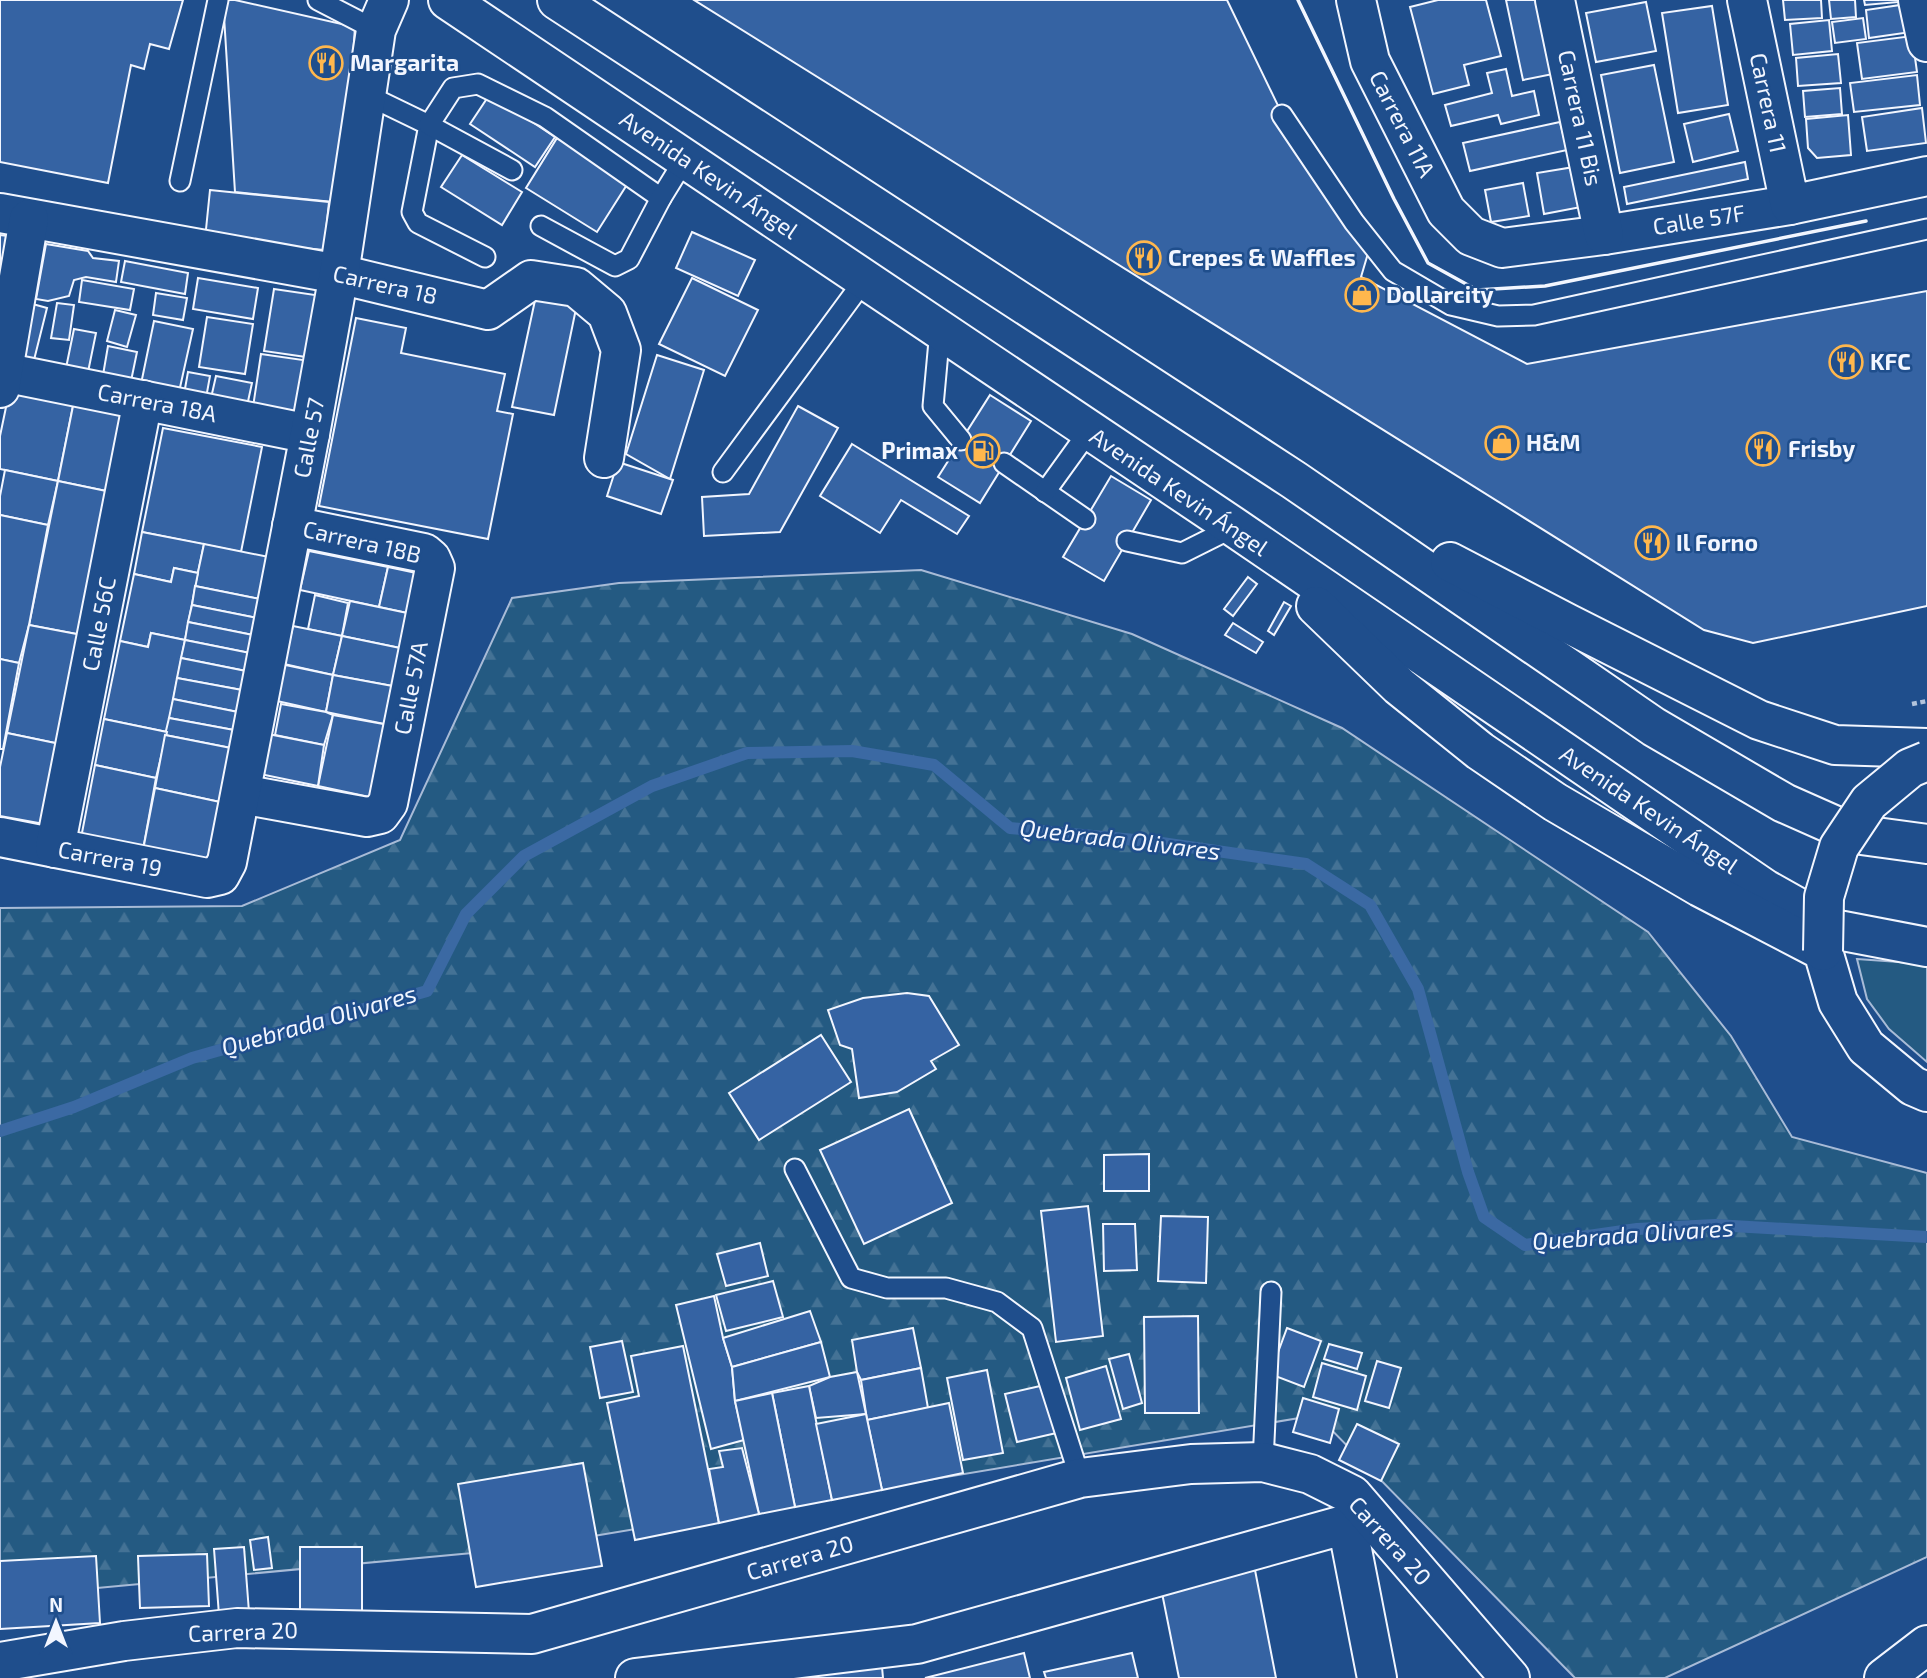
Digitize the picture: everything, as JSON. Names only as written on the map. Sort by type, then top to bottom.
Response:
[{"type":"main road","name":"Avenida Kevin Ángel","points":[[448,0],[1765,889],[1839,930],[1927,947]]},
{"type":"main road","points":[[557,0],[1294,480],[1654,727],[1784,803],[1854,834],[1927,844]]},
{"type":"main road","name":"Carrera 11A","points":[[1356,0],[1370,61],[1446,211],[1471,236]]},
{"type":"main road","name":"Carrera 11 Bis","points":[[1555,0],[1604,235]]},
{"type":"main road","name":"Carrera 11","points":[[1746,0],[1790,205]]},
{"type":"main road","points":[[1919,0],[1927,42]]},
{"type":"main road","name":"Calle 57","points":[[220,876],[227,862],[241,794],[310,434],[383,15]]},
{"type":"main road","name":"Calle 57F","points":[[1471,236],[1502,248],[1604,235],[1790,205],[1927,176]]},
{"type":"main road","points":[[2,380],[14,216]]},
{"type":"main road","name":"Carrera 18","points":[[14,216],[339,274],[488,310],[531,280],[576,287],[607,313],[621,350],[604,458]]},
{"type":"main road","name":"Carrera 18A","points":[[2,380],[143,400],[310,434]]},
{"type":"main road","name":"Calle 56C","points":[[55,848],[143,400]]},
{"type":"main road","points":[[1294,480],[1567,624],[1759,720],[1835,745],[1927,748]]},
{"type":"main road","name":"Carrera 18B","points":[[292,526],[424,553],[431,559]]},
{"type":"main road","points":[[1239,532],[1399,686],[1480,751],[1556,803],[1700,887],[1823,951]]},
{"type":"main road","name":"Calle 57A","points":[[241,794],[367,817],[380,814],[388,803],[435,568],[431,559]]},
{"type":"main road","points":[[1927,761],[1910,768],[1869,802],[1839,847],[1824,897],[1823,951],[1838,1002],[1866,1047],[1913,1086],[1927,1091]]},
{"type":"main road","name":"Carrera 19","points":[[0,837],[207,878],[220,876]]},
{"type":"main road","name":"Carrera 20","points":[[0,1662],[124,1641],[237,1628],[532,1634],[1080,1478],[1191,1464],[1263,1462],[1310,1474],[1352,1495],[1510,1678]]},
{"type":"main road","points":[[635,1678],[917,1644],[1347,1524],[1377,1678]]},
{"type":"main road","points":[[1884,1678],[1927,1646]]},
{"type":"lane","points":[[180,181],[218,0]]},
{"type":"lane","points":[[318,0],[383,15]]},
{"type":"lane","points":[[485,257],[418,223],[412,212],[429,125],[453,88],[478,84],[545,117],[662,198]]},
{"type":"lane","points":[[367,95],[512,170]]},
{"type":"lane","points":[[1282,115],[1354,222],[1393,271],[1451,305],[1499,316],[1534,315],[1927,229]]},
{"type":"lane","points":[[541,226],[615,266],[629,259],[685,159]]},
{"type":"lane","points":[[723,472],[865,279]]},
{"type":"lane","points":[[940,330],[933,406],[961,440]]},
{"type":"lane","points":[[1045,492],[1090,431]]},
{"type":"lane","points":[[1004,463],[1085,519]]},
{"type":"lane","points":[[1127,541],[1182,553],[1239,532]]},
{"type":"lane","points":[[795,1169],[851,1278],[887,1288],[946,1288],[997,1302],[1032,1328],[1080,1478]]},
{"type":"lane","points":[[1263,1462],[1271,1292]]},
{"type":"green space","points":[[921,570],[1132,634],[1342,728],[1648,932],[1731,1036],[1792,1137],[1927,1173],[1927,1557],[1665,1678],[1575,1678],[1317,1415],[516,1549],[0,1597],[0,908],[242,906],[400,840],[512,598],[619,583]]},
{"type":"green space","points":[[1857,959],[1927,964],[1927,1062],[1889,1029],[1867,999]]},
{"type":"building","points":[[0,0],[183,0],[169,49],[150,44],[144,69],[131,65],[108,183],[0,162]]},
{"type":"building","points":[[223,0],[235,0],[355,27],[343,203],[235,192]]},
{"type":"building","points":[[694,0],[1227,0],[1311,174],[1369,250],[1361,277],[1527,364],[1927,291],[1927,606],[1753,643],[1704,630]]},
{"type":"building","points":[[1438,0],[1486,0],[1501,56],[1464,65],[1469,85],[1433,94],[1410,7]]},
{"type":"building","points":[[1506,0],[1543,0],[1558,73],[1523,80]]},
{"type":"building","points":[[1783,0],[1821,0],[1822,18],[1785,20]]},
{"type":"building","points":[[1829,0],[1855,0],[1856,17],[1831,19]]},
{"type":"building","points":[[1864,0],[1909,0],[1910,1],[1865,5]]},
{"type":"building","points":[[1646,2],[1656,51],[1596,62],[1586,13]]},
{"type":"building","points":[[1907,4],[1911,32],[1869,38],[1866,10]]},
{"type":"building","points":[[1712,6],[1728,105],[1678,113],[1662,13]]},
{"type":"building","points":[[1863,18],[1866,39],[1835,43],[1832,22]]},
{"type":"building","points":[[1829,20],[1832,51],[1793,55],[1790,24]]},
{"type":"building","points":[[1912,36],[1917,72],[1862,79],[1857,43]]},
{"type":"building","points":[[1838,54],[1841,83],[1798,86],[1796,58]]},
{"type":"building","points":[[1654,65],[1674,162],[1620,173],[1601,75]]},
{"type":"building","points":[[1506,69],[1512,96],[1534,91],[1539,115],[1501,124],[1498,115],[1451,126],[1445,105],[1492,93],[1487,73]]},
{"type":"building","points":[[1917,75],[1920,105],[1854,112],[1850,83]]},
{"type":"building","points":[[1840,88],[1842,114],[1805,117],[1803,91]]},
{"type":"building","points":[[490,94],[555,137],[535,167],[470,124]]},
{"type":"building","points":[[1922,108],[1926,143],[1867,151],[1862,117]]},
{"type":"building","points":[[1729,114],[1738,151],[1693,162],[1684,124]]},
{"type":"building","points":[[1848,115],[1851,155],[1817,158],[1808,148],[1806,119]]},
{"type":"building","points":[[1560,122],[1567,150],[1470,171],[1463,143]]},
{"type":"building","points":[[557,138],[628,183],[597,232],[526,188]]},
{"type":"building","points":[[462,155],[522,192],[502,225],[441,187]]},
{"type":"building","points":[[1745,162],[1748,179],[1627,204],[1624,187]]},
{"type":"building","points":[[1574,167],[1581,207],[1544,214],[1537,173]]},
{"type":"building","points":[[1523,183],[1529,216],[1491,222],[1485,190]]},
{"type":"building","points":[[210,190],[329,202],[324,250],[205,239]]},
{"type":"building","points":[[692,232],[755,260],[738,296],[676,268]]},
{"type":"building","points":[[0,235],[8,236],[1,272],[0,272]]},
{"type":"building","points":[[46,244],[88,251],[93,258],[119,261],[116,282],[86,277],[74,280],[69,296],[48,301],[36,299]]},
{"type":"building","points":[[125,261],[188,273],[185,294],[121,282]]},
{"type":"building","points":[[198,278],[258,288],[253,319],[193,309]]},
{"type":"building","points":[[692,278],[758,310],[725,376],[659,344]]},
{"type":"building","points":[[82,280],[134,289],[130,310],[79,302]]},
{"type":"building","points":[[274,289],[322,296],[313,358],[264,351]]},
{"type":"building","points":[[537,291],[578,299],[554,415],[512,407]]},
{"type":"building","points":[[156,293],[187,298],[183,320],[153,315]]},
{"type":"building","points":[[29,303],[47,308],[34,360],[17,355]]},
{"type":"building","points":[[57,303],[74,305],[69,340],[51,338]]},
{"type":"building","points":[[115,310],[136,315],[127,347],[107,341]]},
{"type":"building","points":[[207,317],[253,324],[245,374],[199,367]]},
{"type":"building","points":[[356,318],[406,328],[401,353],[505,374],[497,411],[513,414],[488,539],[319,506]]},
{"type":"building","points":[[154,321],[193,329],[179,392],[141,384]]},
{"type":"building","points":[[74,329],[96,333],[88,372],[66,368]]},
{"type":"building","points":[[108,346],[137,352],[131,381],[103,375]]},
{"type":"building","points":[[261,354],[310,361],[302,414],[253,407]]},
{"type":"building","points":[[657,355],[704,370],[670,479],[626,454]]},
{"type":"building","points":[[188,372],[210,376],[206,398],[184,394]]},
{"type":"building","points":[[216,376],[252,383],[247,406],[211,398]]},
{"type":"building","points":[[10,388],[74,401],[58,481],[0,469],[0,436]]},
{"type":"building","name":"Primax","points":[[990,395],[1031,421],[980,503],[938,477]]},
{"type":"building","points":[[74,401],[127,411],[111,492],[58,481]]},
{"type":"building","points":[[798,406],[838,428],[780,532],[704,536],[702,497],[749,494]]},
{"type":"building","points":[[163,428],[262,447],[241,552],[142,532]]},
{"type":"building","points":[[852,444],[969,516],[957,534],[901,500],[880,533],[820,496]]},
{"type":"building","points":[[618,462],[673,480],[661,514],[607,496]]},
{"type":"building","points":[[5,470],[58,481],[48,525],[0,515]]},
{"type":"building","points":[[1111,476],[1151,500],[1104,581],[1063,557]]},
{"type":"building","points":[[58,481],[111,492],[82,635],[29,625]]},
{"type":"building","points":[[0,515],[48,525],[19,663],[0,659]]},
{"type":"building","points":[[142,532],[204,544],[198,573],[174,568],[171,582],[134,574]]},
{"type":"building","points":[[204,544],[269,557],[260,599],[195,586]]},
{"type":"building","points":[[309,551],[388,567],[379,607],[300,590]]},
{"type":"building","points":[[388,567],[421,574],[412,614],[379,607]]},
{"type":"building","points":[[174,568],[198,573],[185,640],[151,633],[148,647],[120,641],[134,574],[171,582]]},
{"type":"building","points":[[1248,577],[1257,584],[1233,616],[1224,609]]},
{"type":"building","points":[[195,586],[260,599],[257,618],[192,605]]},
{"type":"building","points":[[315,595],[348,603],[342,636],[308,629]]},
{"type":"building","points":[[350,601],[412,614],[405,649],[342,636]]},
{"type":"building","points":[[1284,602],[1291,606],[1274,635],[1268,631]]},
{"type":"building","points":[[192,605],[257,618],[253,635],[188,622]]},
{"type":"building","points":[[188,622],[253,635],[250,653],[185,640]]},
{"type":"building","points":[[1233,623],[1263,642],[1256,653],[1225,635]]},
{"type":"building","points":[[29,625],[82,635],[60,744],[7,733]]},
{"type":"building","points":[[293,626],[342,636],[333,675],[284,664]]},
{"type":"building","points":[[151,633],[185,640],[167,732],[104,719],[120,641],[148,647]]},
{"type":"building","points":[[342,636],[405,649],[398,687],[333,675]]},
{"type":"building","points":[[185,640],[250,653],[246,671],[181,658]]},
{"type":"building","points":[[181,658],[246,671],[242,690],[177,678]]},
{"type":"building","points":[[0,659],[19,663],[3,749],[0,749]]},
{"type":"building","points":[[276,663],[333,675],[326,712],[268,699]]},
{"type":"building","points":[[333,675],[398,687],[389,725],[326,712]]},
{"type":"building","points":[[177,678],[242,690],[238,712],[173,699]]},
{"type":"building","points":[[173,699],[238,712],[234,730],[169,718]]},
{"type":"building","points":[[281,704],[333,715],[324,745],[275,735]]},
{"type":"building","points":[[333,715],[389,725],[374,798],[318,786]]},
{"type":"building","points":[[169,718],[234,730],[231,748],[165,735]]},
{"type":"building","points":[[104,719],[167,732],[156,778],[95,765]]},
{"type":"building","points":[[7,733],[60,744],[44,824],[0,816],[0,767]]},
{"type":"building","points":[[268,734],[324,745],[318,786],[260,774]]},
{"type":"building","points":[[165,735],[231,748],[220,802],[155,788]]},
{"type":"building","points":[[95,765],[156,778],[143,850],[81,838]]},
{"type":"building","points":[[155,788],[220,802],[207,863],[143,850]]},
{"type":"building","points":[[907,993],[929,996],[959,1045],[931,1061],[936,1069],[897,1092],[859,1098],[852,1049],[840,1045],[828,1010],[863,998]]},
{"type":"building","points":[[821,1035],[851,1082],[759,1140],[729,1093]]},
{"type":"building","points":[[909,1109],[952,1203],[864,1244],[820,1150]]},
{"type":"building","points":[[1149,1154],[1149,1191],[1104,1191],[1104,1155]]},
{"type":"building","points":[[1088,1206],[1103,1336],[1056,1342],[1041,1211]]},
{"type":"building","points":[[1161,1216],[1208,1217],[1206,1283],[1158,1281]]},
{"type":"building","points":[[1103,1224],[1135,1224],[1137,1270],[1104,1271]]},
{"type":"building","points":[[760,1243],[768,1276],[726,1286],[717,1254]]},
{"type":"building","points":[[773,1281],[783,1317],[726,1331],[716,1295]]},
{"type":"building","points":[[714,1296],[732,1367],[735,1401],[744,1440],[711,1449],[676,1305]]},
{"type":"building","points":[[810,1311],[821,1342],[732,1367],[723,1338]]},
{"type":"building","points":[[1198,1316],[1199,1413],[1145,1413],[1144,1317]]},
{"type":"building","points":[[913,1328],[921,1368],[861,1380],[857,1372],[852,1340]]},
{"type":"building","points":[[1287,1328],[1321,1341],[1304,1387],[1270,1374]]},
{"type":"building","points":[[622,1341],[633,1392],[600,1398],[590,1347]]},
{"type":"building","points":[[821,1342],[830,1377],[735,1401],[732,1367]]},
{"type":"building","points":[[1329,1344],[1362,1353],[1357,1369],[1324,1359]]},
{"type":"building","points":[[683,1346],[719,1523],[635,1540],[607,1403],[639,1396],[631,1356]]},
{"type":"building","points":[[1129,1354],[1142,1403],[1123,1409],[1109,1359]]},
{"type":"building","points":[[1377,1361],[1401,1368],[1389,1408],[1365,1401]]},
{"type":"building","points":[[1322,1363],[1366,1376],[1357,1410],[1313,1397]]},
{"type":"building","points":[[1106,1366],[1121,1419],[1080,1430],[1066,1378]]},
{"type":"building","points":[[921,1368],[928,1408],[867,1420],[861,1380]]},
{"type":"building","points":[[987,1370],[1003,1453],[963,1460],[947,1378]]},
{"type":"building","points":[[857,1372],[866,1414],[816,1418],[809,1386],[830,1377]]},
{"type":"building","points":[[1049,1384],[1061,1432],[1017,1442],[1005,1394]]},
{"type":"building","points":[[809,1386],[832,1500],[795,1507],[772,1393]]},
{"type":"building","points":[[772,1393],[795,1507],[759,1514],[735,1401]]},
{"type":"building","points":[[1303,1398],[1339,1409],[1330,1443],[1293,1432]]},
{"type":"building","points":[[949,1403],[963,1473],[882,1490],[867,1420]]},
{"type":"building","points":[[866,1414],[882,1490],[832,1500],[816,1424]]},
{"type":"building","points":[[1357,1424],[1399,1444],[1381,1481],[1339,1460]]},
{"type":"building","points":[[742,1448],[759,1514],[719,1523],[709,1469],[723,1467],[719,1451]]},
{"type":"building","points":[[583,1463],[602,1566],[476,1587],[458,1484]]},
{"type":"building","points":[[268,1537],[272,1568],[254,1570],[250,1540]]},
{"type":"building","points":[[244,1547],[249,1612],[219,1615],[214,1549]]},
{"type":"building","points":[[300,1547],[362,1547],[362,1615],[300,1614]]},
{"type":"building","points":[[207,1554],[209,1606],[140,1608],[138,1556]]},
{"type":"building","points":[[96,1556],[100,1623],[0,1629],[0,1561]]},
{"type":"building","points":[[1255,1570],[1276,1678],[1179,1678],[1161,1588]]},
{"type":"building","points":[[1024,1653],[1030,1678],[925,1678]]},
{"type":"building","points":[[1132,1653],[1138,1678],[1046,1678],[1044,1672]]},
{"type":"building","points":[[882,1667],[883,1678],[791,1678]]},
{"type":"waterway","name":"Quebrada Olivares","points":[[0,1131],[74,1107],[192,1058],[427,991],[466,914],[524,856],[652,786],[747,753],[852,751],[934,765],[1010,828],[1155,842],[1306,864],[1370,905],[1418,989],[1468,1172],[1484,1217],[1525,1245],[1637,1229],[1715,1225],[1927,1237]]},
{"type":"wall","points":[[1298,0],[1394,199],[1428,263],[1477,290],[1545,286],[1866,221]]},
{"type":"place","name":"Margarita","points":[[326,63]]},
{"type":"place","name":"Crepes & Waffles","points":[[1144,258]]},
{"type":"place","name":"Dollarcity","points":[[1362,295]]},
{"type":"place","name":"KFC","points":[[1846,362]]},
{"type":"place","name":"H&M","points":[[1502,443]]},
{"type":"place","name":"Frisby","points":[[1763,449]]},
{"type":"place","name":"Primax","points":[[983,451]]},
{"type":"place","name":"Il Forno","points":[[1652,543]]}]
